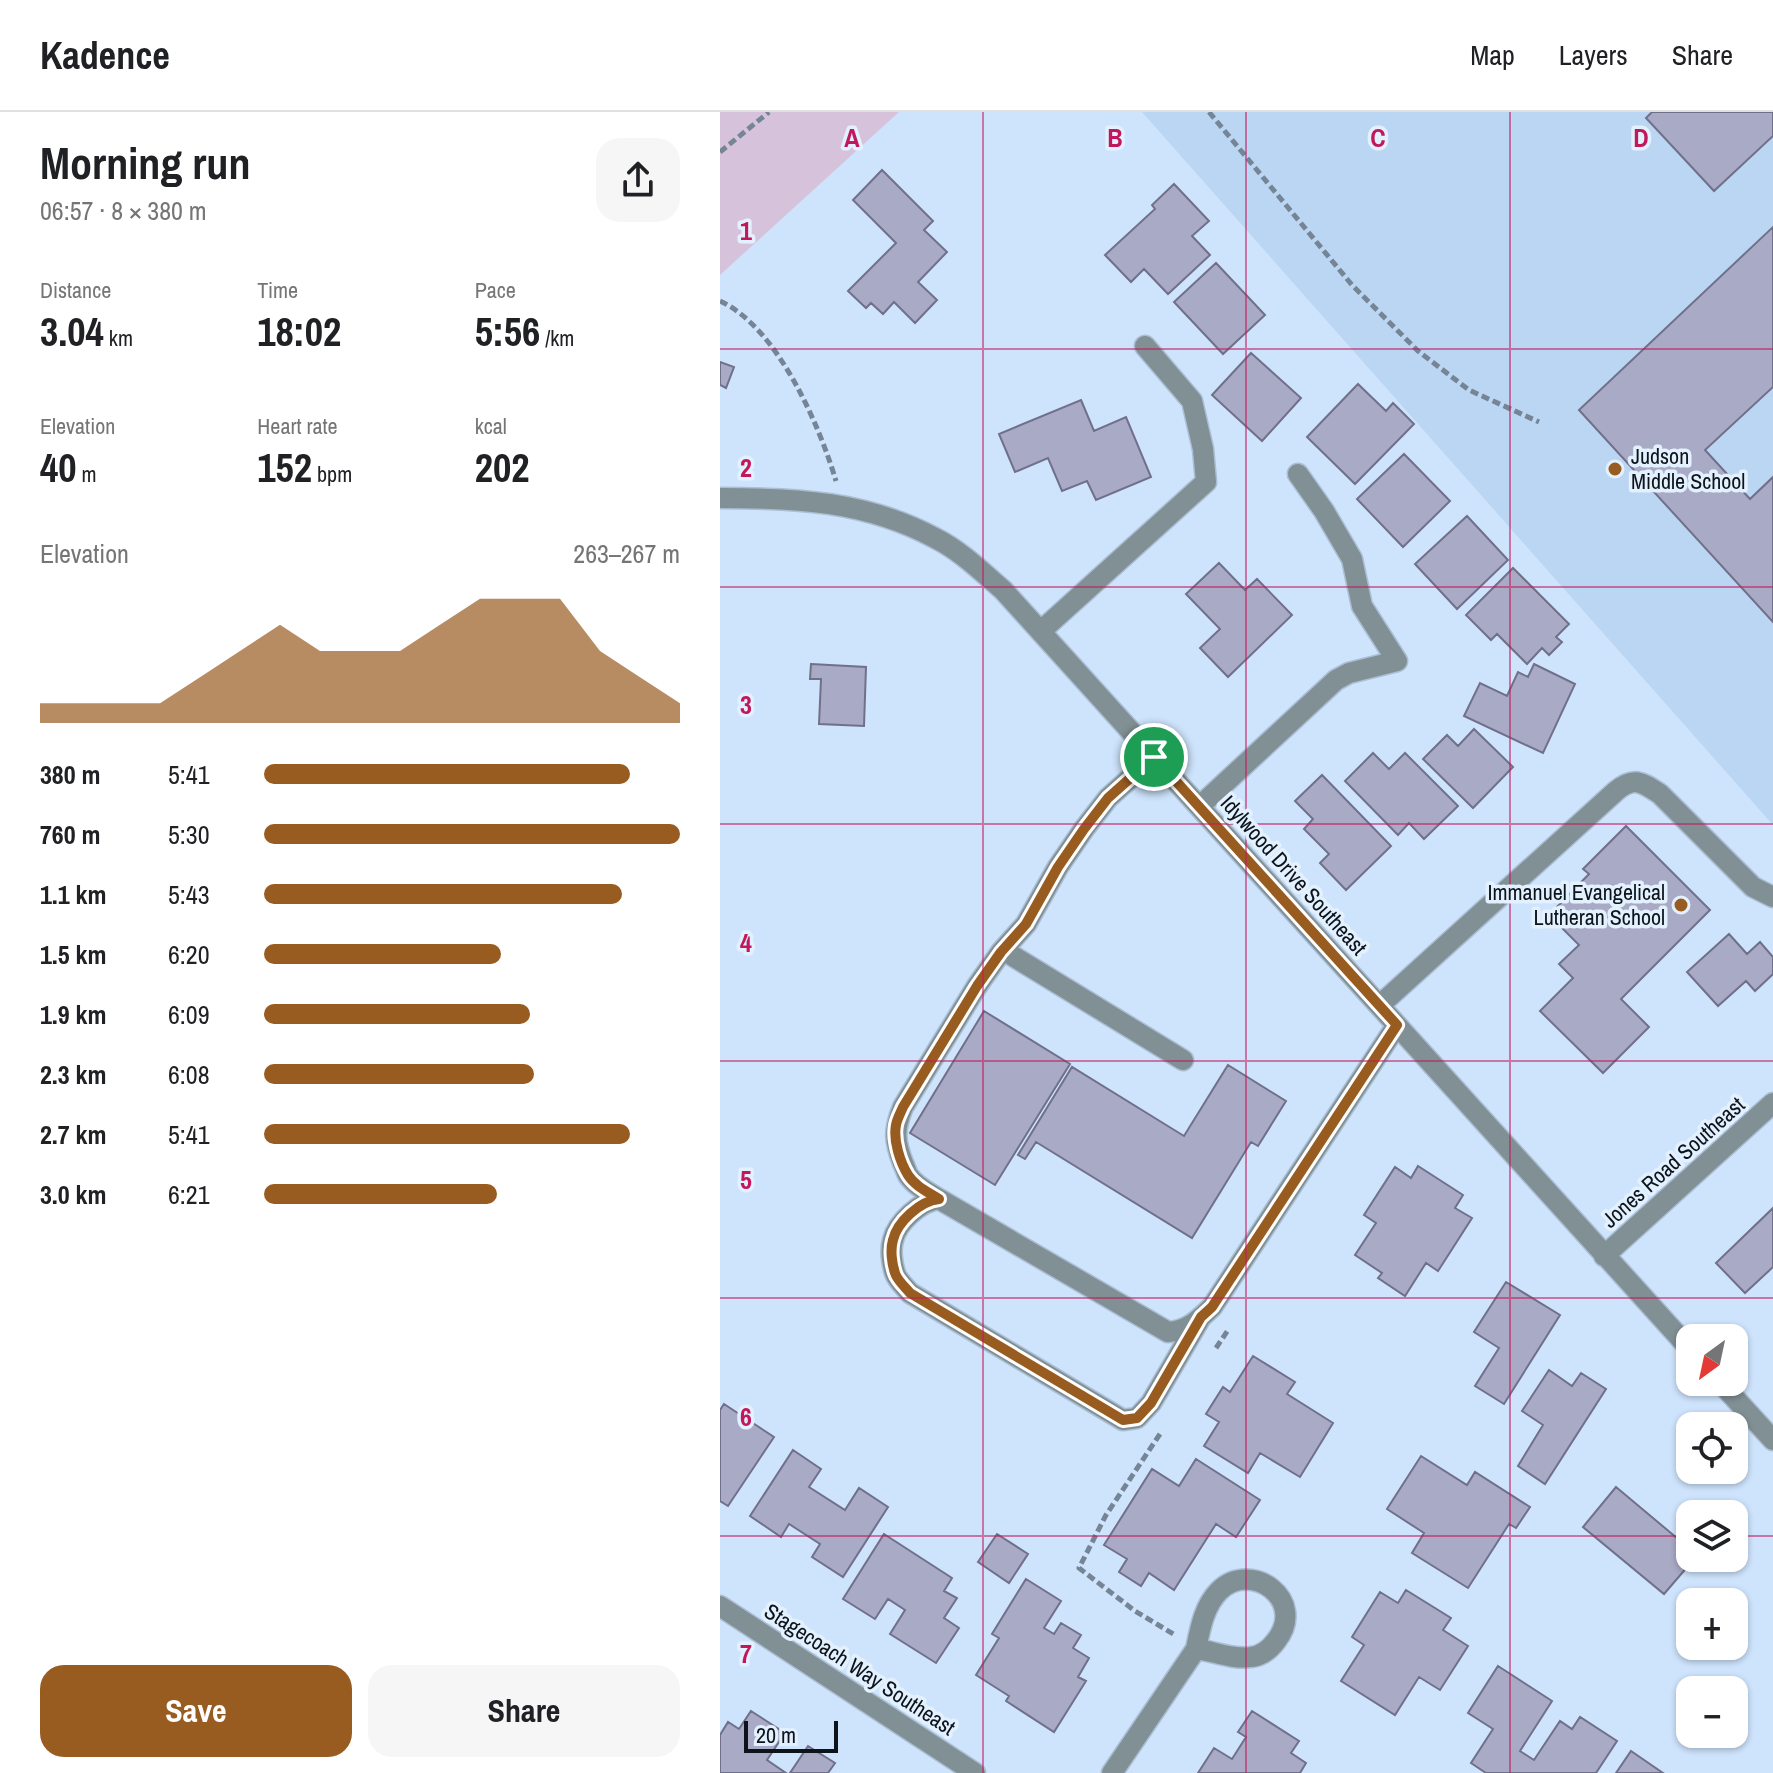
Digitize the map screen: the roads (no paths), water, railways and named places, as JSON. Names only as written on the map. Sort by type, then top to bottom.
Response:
[{"type":"street","points":[[1041,631],[1206,482],[1203,449],[1192,401],[1145,346]]},
{"type":"street","points":[[1200,806],[1336,680],[1349,673],[1397,661],[1362,606],[1352,559],[1298,474]]},
{"type":"street","name":"Idylwood Drive Southeast","points":[[720,498],[832,503],[876,513],[936,538],[1003,590],[1676,1334]]},
{"type":"street","points":[[1154,757],[1108,798],[1084,829],[1026,924],[977,986],[903,1107],[895,1137],[908,1175],[939,1199],[1168,1332],[1189,1327],[1212,1307],[1397,1025]]},
{"type":"street","points":[[1380,1005],[1616,791],[1635,781],[1660,794],[1753,887],[1773,897]]},
{"type":"street","points":[[1003,950],[1183,1060]]},
{"type":"street","name":"Jones Road Southeast","points":[[1604,1256],[1773,1103]]},
{"type":"street","points":[[939,1199],[932,1200],[909,1215],[893,1239],[895,1275],[910,1293],[1123,1420],[1137,1418],[1151,1403],[1201,1317]]},
{"type":"street","points":[[1733,1396],[1773,1440]]},
{"type":"street","points":[[1112,1773],[1196,1649],[1200,1628],[1217,1593],[1231,1582],[1248,1579],[1263,1583],[1282,1599],[1286,1611],[1285,1628],[1275,1643],[1262,1654],[1249,1658],[1232,1657],[1196,1649]]},
{"type":"street","name":"Stagecoach Way Southeast","points":[[720,1606],[975,1773]]},
{"type":"place","name":"Judson Middle School","points":[[1615,469]]},
{"type":"place","name":"Immanuel Evangelical Lutheran School","points":[[1681,905]]}]
